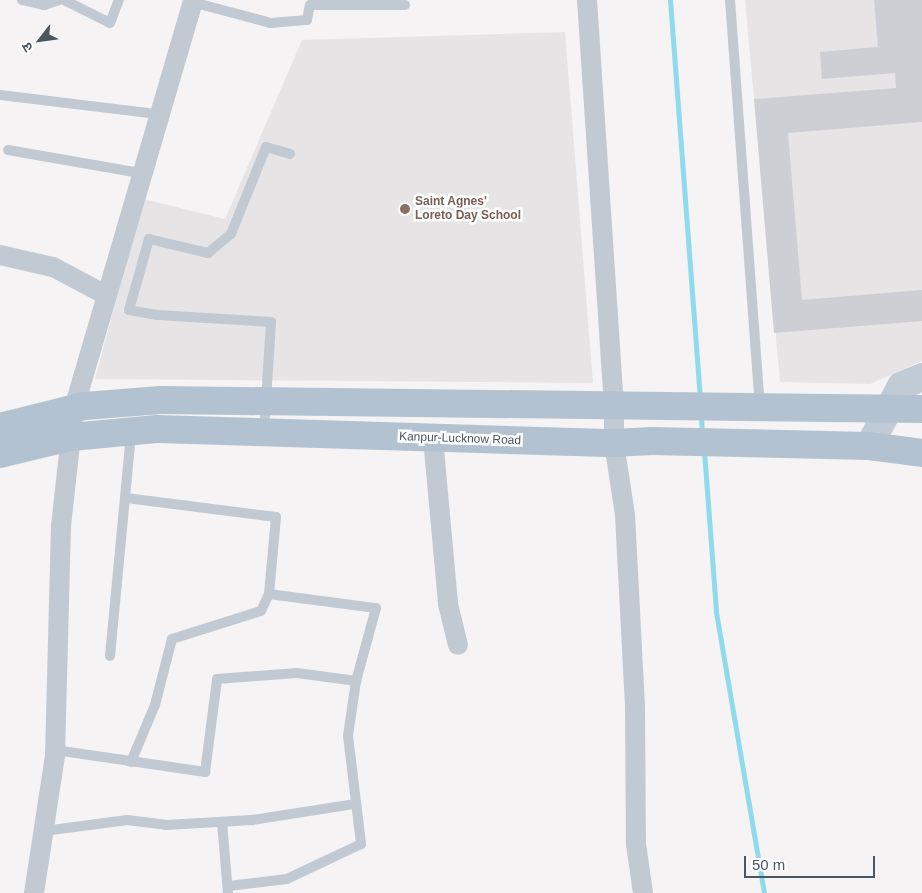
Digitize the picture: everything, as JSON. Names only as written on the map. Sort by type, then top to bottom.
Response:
[{"type":"main road","points":[[869,446],[886,409],[901,386],[922,377]]},
{"type":"main road","points":[[0,427],[74,408],[161,400],[922,409]]},
{"type":"main road","name":"Kanpur-Lucknow Road","points":[[0,454],[71,437],[157,429],[614,443],[652,441],[869,446],[922,453]]},
{"type":"street","points":[[587,0],[614,406],[614,443],[625,515],[635,708],[636,844],[643,893]]},
{"type":"street","points":[[34,893],[55,750],[61,526],[74,408],[140,173],[193,1]]},
{"type":"street","points":[[0,255],[53,267],[106,295]]},
{"type":"street","points":[[433,438],[448,604],[458,645]]},
{"type":"lane","points":[[22,0],[44,5],[59,0]]},
{"type":"lane","points":[[64,0],[110,23],[119,0]]},
{"type":"lane","points":[[730,0],[760,408]]},
{"type":"lane","points":[[193,1],[271,23],[307,20],[310,5],[404,5]]},
{"type":"lane","points":[[0,95],[158,114]]},
{"type":"lane","points":[[264,432],[264,401],[271,322],[156,315],[130,310],[149,239],[208,253],[231,234],[266,147],[290,154]]},
{"type":"lane","points":[[8,150],[140,173]]},
{"type":"lane","points":[[110,656],[131,432]]},
{"type":"lane","points":[[126,498],[276,517],[269,594],[261,611],[172,639],[155,705],[131,762]]},
{"type":"lane","points":[[222,822],[228,889],[286,879],[361,844],[354,804],[348,736],[356,681],[376,608],[269,594]]},
{"type":"lane","points":[[55,750],[205,772],[217,679],[297,673],[356,681]]},
{"type":"lane","points":[[44,831],[127,820],[166,825],[222,822],[354,804]]},
{"type":"shaded area","points":[[745,0],[922,0],[922,361],[870,384],[780,382]]},
{"type":"shaded area","name":"Saint Agnes' Loreto Day School","points":[[565,32],[593,383],[95,379],[143,199],[225,219],[302,40]]},
{"type":"building","points":[[874,0],[922,0],[922,122],[788,133],[802,300],[922,290],[922,321],[774,333],[754,99],[896,88],[895,73],[822,79],[820,52],[878,47]]},
{"type":"waterway","points":[[670,0],[700,397]]},
{"type":"waterway","points":[[701,416],[702,435]]},
{"type":"waterway","points":[[704,451],[716,612],[764,893]]},
{"type":"place","name":"Saint Agnes' Loreto Day School","points":[[405,209]]}]
